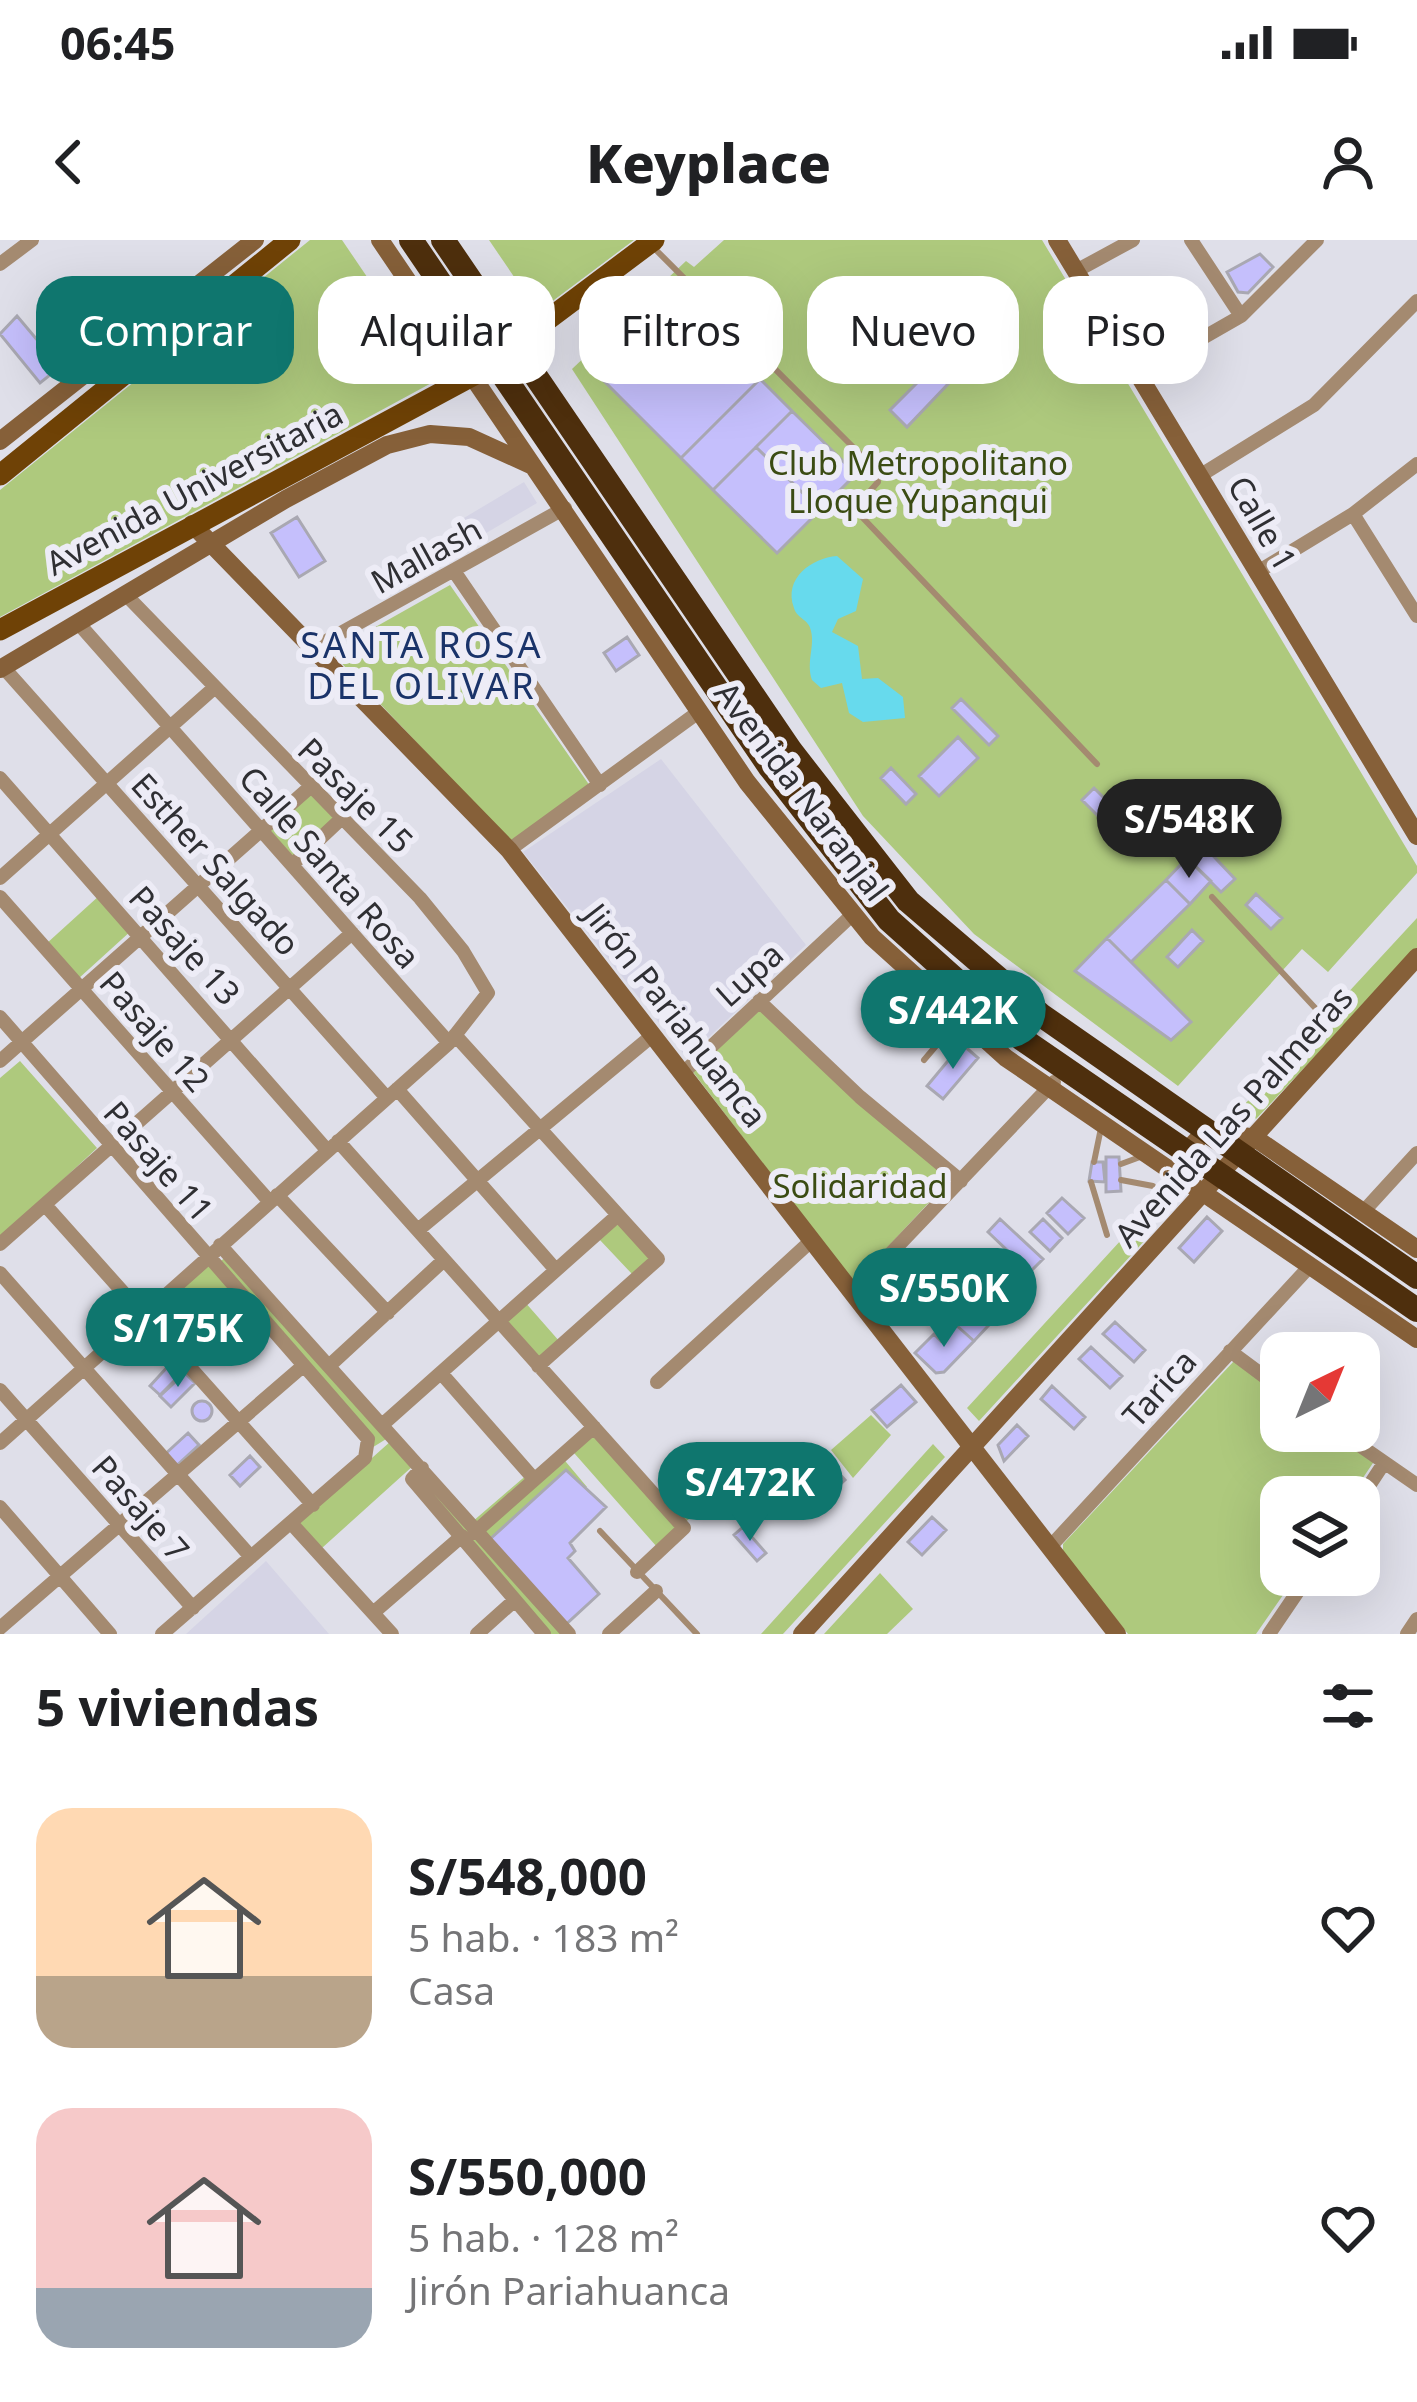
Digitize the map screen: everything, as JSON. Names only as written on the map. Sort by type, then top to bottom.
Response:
[{"type":"highway","name":"Avenida Naranjal","points":[[411,240],[431,276]]},
{"type":"highway","name":"Avenida Naranjal","points":[[443,240],[467,276]]},
{"type":"highway","name":"Avenida Naranjal","points":[[495,384],[818,834],[925,957],[1057,1078],[1187,1150],[1212,1185],[1417,1310]]},
{"type":"highway","name":"Avenida Naranjal","points":[[541,384],[791,751],[908,901],[994,980],[1206,1130],[1248,1146],[1417,1277]]},
{"type":"main road","points":[[0,441],[255,240]]},
{"type":"main road","points":[[0,475],[290,240]]},
{"type":"main road","name":"Avenida Naranjal","points":[[380,240],[409,276]]},
{"type":"main road","name":"Calle 1","points":[[1058,240],[1079,276]]},
{"type":"main road","name":"Avenida Universitaria","points":[[555,318],[652,242]]},
{"type":"main road","name":"Avenida Universitaria","points":[[0,630],[456,384]]},
{"type":"main road","name":"Avenida Naranjal","points":[[492,384],[539,470],[700,711],[797,851],[851,916],[958,1020],[1057,1078],[1102,1125],[1212,1185],[1310,1266],[1417,1339]]},
{"type":"main road","name":"Calle 1","points":[[1144,384],[1417,836]]},
{"type":"main road","points":[[66,392],[82,410]]},
{"type":"main road","name":"Avenida Universitaria","points":[[2,668],[286,499],[411,437],[469,436],[539,470]]},
{"type":"main road","name":"Jirón Pariahuanca","points":[[192,524],[509,850],[1117,1634]]},
{"type":"main road","name":"Avenida Las Palmeras","points":[[802,1634],[1417,958]]},
{"type":"main road","name":"Avenida Las Palmeras","points":[[1187,1150],[1206,1130]]},
{"type":"main road","name":"Avenida Naranjal","points":[[1248,1146],[1417,1249]]},
{"type":"street","points":[[0,264],[32,240]]},
{"type":"street","points":[[1076,271],[1132,240]]},
{"type":"street","points":[[1190,240],[1241,316]]},
{"type":"street","points":[[1208,335],[1241,316],[1317,240]]},
{"type":"street","points":[[1201,475],[1313,405],[1417,302]]},
{"type":"street","points":[[1256,573],[1353,514],[1417,464]]},
{"type":"street","name":"Mallash","points":[[312,650],[565,508]]},
{"type":"street","points":[[1353,514],[1417,616]]},
{"type":"street","points":[[454,571],[600,785]]},
{"type":"street","name":"Pasaje 15","points":[[127,596],[419,898],[487,987],[488,993],[452,1039]]},
{"type":"street","name":"Calle Santa Rosa","points":[[79,624],[352,933],[658,1259],[538,1366]]},
{"type":"street","name":"Esther Salgado","points":[[2,668],[291,988],[556,1270]]},
{"type":"street","points":[[0,878],[214,688]]},
{"type":"street","points":[[509,850],[700,711]]},
{"type":"street","name":"Pasaje 13","points":[[0,778],[684,1528],[637,1572]]},
{"type":"street","points":[[0,1061],[309,788]]},
{"type":"street","points":[[292,865],[340,819]]},
{"type":"street","name":"Pasaje 12","points":[[0,897],[173,1092],[388,1313]]},
{"type":"street","name":"Lupa","points":[[684,1072],[851,916]]},
{"type":"street","points":[[0,1244],[352,933]]},
{"type":"street","points":[[759,1001],[860,1097],[962,1180]]},
{"type":"street","name":"Pasaje 11","points":[[0,1017],[368,1439],[370,1449],[313,1504]]},
{"type":"street","points":[[418,1231],[653,1035]]},
{"type":"street","points":[[0,1443],[452,1039]]},
{"type":"street","points":[[853,1294],[1057,1078]]},
{"type":"street","points":[[1363,1212],[1417,1153]]},
{"type":"street","points":[[46,1206],[313,1504],[162,1634]]},
{"type":"street","points":[[382,1425],[618,1215]]},
{"type":"street","points":[[656,1382],[811,1240]]},
{"type":"street","points":[[220,1245],[422,1468],[544,1634]]},
{"type":"street","points":[[329,1366],[444,1260]]},
{"type":"street","name":"Tarica","points":[[1049,1548],[1310,1266]]},
{"type":"street","points":[[0,1273],[251,1557]]},
{"type":"street","points":[[1230,1351],[1260,1373]]},
{"type":"street","points":[[0,1628],[303,1366]]},
{"type":"street","points":[[441,1373],[534,1479]]},
{"type":"street","name":"Pasaje 7","points":[[0,1390],[193,1608]]},
{"type":"street","points":[[373,1613],[594,1427]]},
{"type":"street","points":[[1369,1452],[1417,1485]]},
{"type":"street","points":[[1375,1476],[1384,1463]]},
{"type":"street","points":[[0,1507],[110,1634]]},
{"type":"street","points":[[291,1523],[392,1634]]},
{"type":"street","points":[[469,1535],[569,1634]]},
{"type":"street","points":[[609,1634],[656,1591]]},
{"type":"street","points":[[1268,1634],[1294,1596]]},
{"type":"street","points":[[477,1634],[515,1600]]},
{"type":"street","points":[[1407,1634],[1417,1618]]},
{"type":"lane","points":[[652,242],[877,471],[878,482],[858,505],[862,517],[1097,764]]},
{"type":"lane","points":[[1212,897],[1318,1011]]},
{"type":"lane","points":[[924,1060],[958,1020]]},
{"type":"lane","points":[[1094,1162],[1102,1125]]},
{"type":"lane","points":[[1096,1150],[1106,1157]]},
{"type":"lane","points":[[1121,1164],[1148,1154]]},
{"type":"lane","points":[[1121,1180],[1154,1186]]},
{"type":"lane","points":[[1090,1182],[1107,1235]]},
{"type":"lane","points":[[1096,1206],[1106,1192]]},
{"type":"lane","points":[[600,1531],[697,1634]]},
{"type":"shaded area","points":[[524,482],[537,503],[476,539],[464,518]]},
{"type":"shaded area","points":[[661,759],[806,945],[687,1058],[523,852]]},
{"type":"shaded area","points":[[266,1561],[329,1634],[186,1634]]},
{"type":"green space","points":[[310,240],[342,240],[366,276],[318,276],[318,384],[430,384],[0,617],[0,490],[131,384],[294,384],[294,276],[265,276]]},
{"type":"green space","points":[[489,240],[634,240],[586,276],[579,276],[579,281],[555,299],[555,276],[514,276]]},
{"type":"green space","name":"Club Metropolitano Lloque Yupanqui","points":[[724,240],[1042,240],[1064,276],[1043,276],[1043,384],[1128,384],[1417,866],[1417,873],[1328,972],[1302,949],[1178,1086],[974,934],[863,816],[582,384],[783,384],[783,276],[670,276],[686,261],[694,267]]},
{"type":"green space","points":[[450,585],[590,786],[511,842],[331,652]]},
{"type":"green space","points":[[310,793],[342,823],[299,866],[269,832]]},
{"type":"green space","points":[[100,895],[132,930],[78,979],[46,944]]},
{"type":"green space","points":[[1417,918],[1417,948],[1256,1119],[1244,1105]]},
{"type":"green space","name":"Solidaridad","points":[[761,1009],[950,1180],[854,1283],[693,1072]]},
{"type":"green space","points":[[20,1061],[97,1148],[0,1238],[0,1078]]},
{"type":"green space","points":[[618,1222],[650,1258],[632,1274],[599,1239]]},
{"type":"green space","points":[[1133,1227],[1146,1239],[979,1421],[967,1408]]},
{"type":"green space","points":[[229,1254],[391,1436],[370,1449],[215,1266]]},
{"type":"green space","points":[[208,1265],[241,1302],[186,1353],[152,1317]]},
{"type":"green space","points":[[524,1301],[560,1342],[539,1360],[504,1319]]},
{"type":"green space","points":[[1234,1361],[1260,1379],[1260,1452],[1363,1452],[1375,1460],[1364,1476],[1260,1476],[1260,1596],[1282,1596],[1256,1634],[1128,1634],[1063,1552],[1063,1544]]},
{"type":"green space","points":[[871,1415],[891,1435],[853,1478],[831,1450]]},
{"type":"green space","points":[[588,1427],[665,1513],[725,1461],[738,1476],[657,1547],[567,1445]]},
{"type":"green space","points":[[391,1441],[414,1465],[322,1548],[299,1523]]},
{"type":"green space","points":[[933,1444],[945,1457],[783,1634],[761,1634]]},
{"type":"green space","points":[[561,1456],[587,1487],[488,1541],[569,1634],[545,1634],[412,1479],[422,1468],[472,1522],[529,1473],[534,1479]]},
{"type":"green space","points":[[880,1573],[913,1609],[887,1634],[824,1634]]},
{"type":"water","points":[[837,556],[863,579],[856,611],[838,619],[832,632],[858,646],[862,679],[878,678],[903,697],[905,718],[863,722],[849,713],[842,683],[821,688],[812,680],[811,631],[796,612],[793,588],[810,565]]},
{"type":"building","points":[[1260,254],[1273,267],[1248,293],[1238,292],[1227,272]]},
{"type":"building","points":[[17,316],[36,339],[36,378],[0,334]]},
{"type":"building","points":[[607,384],[755,384],[681,458]]},
{"type":"building","points":[[755,384],[765,384],[792,411],[713,490],[681,458]]},
{"type":"building","points":[[916,384],[948,384],[907,427],[890,410]]},
{"type":"building","points":[[792,411],[856,474],[820,510],[756,447]]},
{"type":"building","points":[[756,447],[820,510],[777,553],[713,490]]},
{"type":"building","points":[[297,517],[325,561],[299,577],[271,533]]},
{"type":"building","points":[[627,637],[639,655],[616,671],[604,653]]},
{"type":"building","points":[[961,699],[998,736],[989,745],[952,708]]},
{"type":"building","points":[[958,737],[978,758],[939,796],[919,776]]},
{"type":"building","points":[[891,768],[916,794],[906,804],[881,778]]},
{"type":"building","points":[[1094,788],[1111,805],[1099,817],[1082,800]]},
{"type":"building","points":[[1201,843],[1235,879],[1221,892],[1187,858]]},
{"type":"building","points":[[1187,858],[1211,881],[1190,904],[1166,880]]},
{"type":"building","points":[[1166,880],[1190,904],[1131,962],[1107,938]]},
{"type":"building","points":[[1256,894],[1282,918],[1271,929],[1246,905]]},
{"type":"building","points":[[1192,930],[1203,941],[1178,967],[1167,957]]},
{"type":"building","points":[[1107,938],[1191,1022],[1171,1040],[1075,971]]},
{"type":"building","points":[[913,1000],[930,1017],[914,1034],[896,1018]]},
{"type":"building","points":[[962,1044],[978,1058],[943,1099],[927,1086]]},
{"type":"building","points":[[1106,1157],[1119,1157],[1121,1191],[1106,1192]]},
{"type":"building","points":[[1092,1162],[1103,1162],[1105,1182],[1089,1181]]},
{"type":"building","points":[[1062,1198],[1084,1218],[1068,1234],[1047,1213]]},
{"type":"building","points":[[1207,1217],[1222,1231],[1194,1262],[1179,1248]]},
{"type":"building","points":[[1000,1219],[1043,1259],[1030,1272],[988,1232]]},
{"type":"building","points":[[1043,1219],[1062,1238],[1050,1251],[1030,1232]]},
{"type":"building","points":[[971,1309],[988,1326],[974,1341],[956,1325]]},
{"type":"building","points":[[1115,1322],[1145,1350],[1134,1362],[1103,1334]]},
{"type":"building","points":[[147,1325],[164,1344],[150,1357],[133,1338]]},
{"type":"building","points":[[956,1325],[974,1341],[944,1372],[936,1373],[915,1353],[934,1334],[941,1341]]},
{"type":"building","points":[[1091,1347],[1122,1376],[1110,1388],[1079,1359]]},
{"type":"building","points":[[170,1364],[184,1371],[160,1395],[150,1386]]},
{"type":"building","points":[[185,1373],[195,1383],[171,1407],[160,1396]]},
{"type":"building","points":[[901,1385],[916,1402],[887,1427],[872,1410]]},
{"type":"building","points":[[1052,1386],[1085,1417],[1074,1429],[1041,1399]]},
{"type":"building","points":[[202,1401],[212,1411],[202,1421],[192,1411]]},
{"type":"building","points":[[1017,1425],[1028,1436],[1004,1461],[998,1445]]},
{"type":"building","points":[[188,1433],[199,1445],[174,1468],[163,1456]]},
{"type":"building","points":[[250,1456],[260,1467],[240,1486],[230,1475]]},
{"type":"building","points":[[834,1468],[845,1480],[820,1503],[809,1490]]},
{"type":"building","points":[[566,1470],[606,1507],[570,1543],[575,1551],[568,1558],[599,1594],[563,1627],[488,1541]]},
{"type":"building","points":[[932,1517],[946,1530],[922,1555],[908,1542]]},
{"type":"building","points":[[743,1527],[766,1553],[757,1561],[734,1535]]},
{"type":"district","name":"SANTA ROSA DEL OLIVAR","points":[[422,664]]}]
